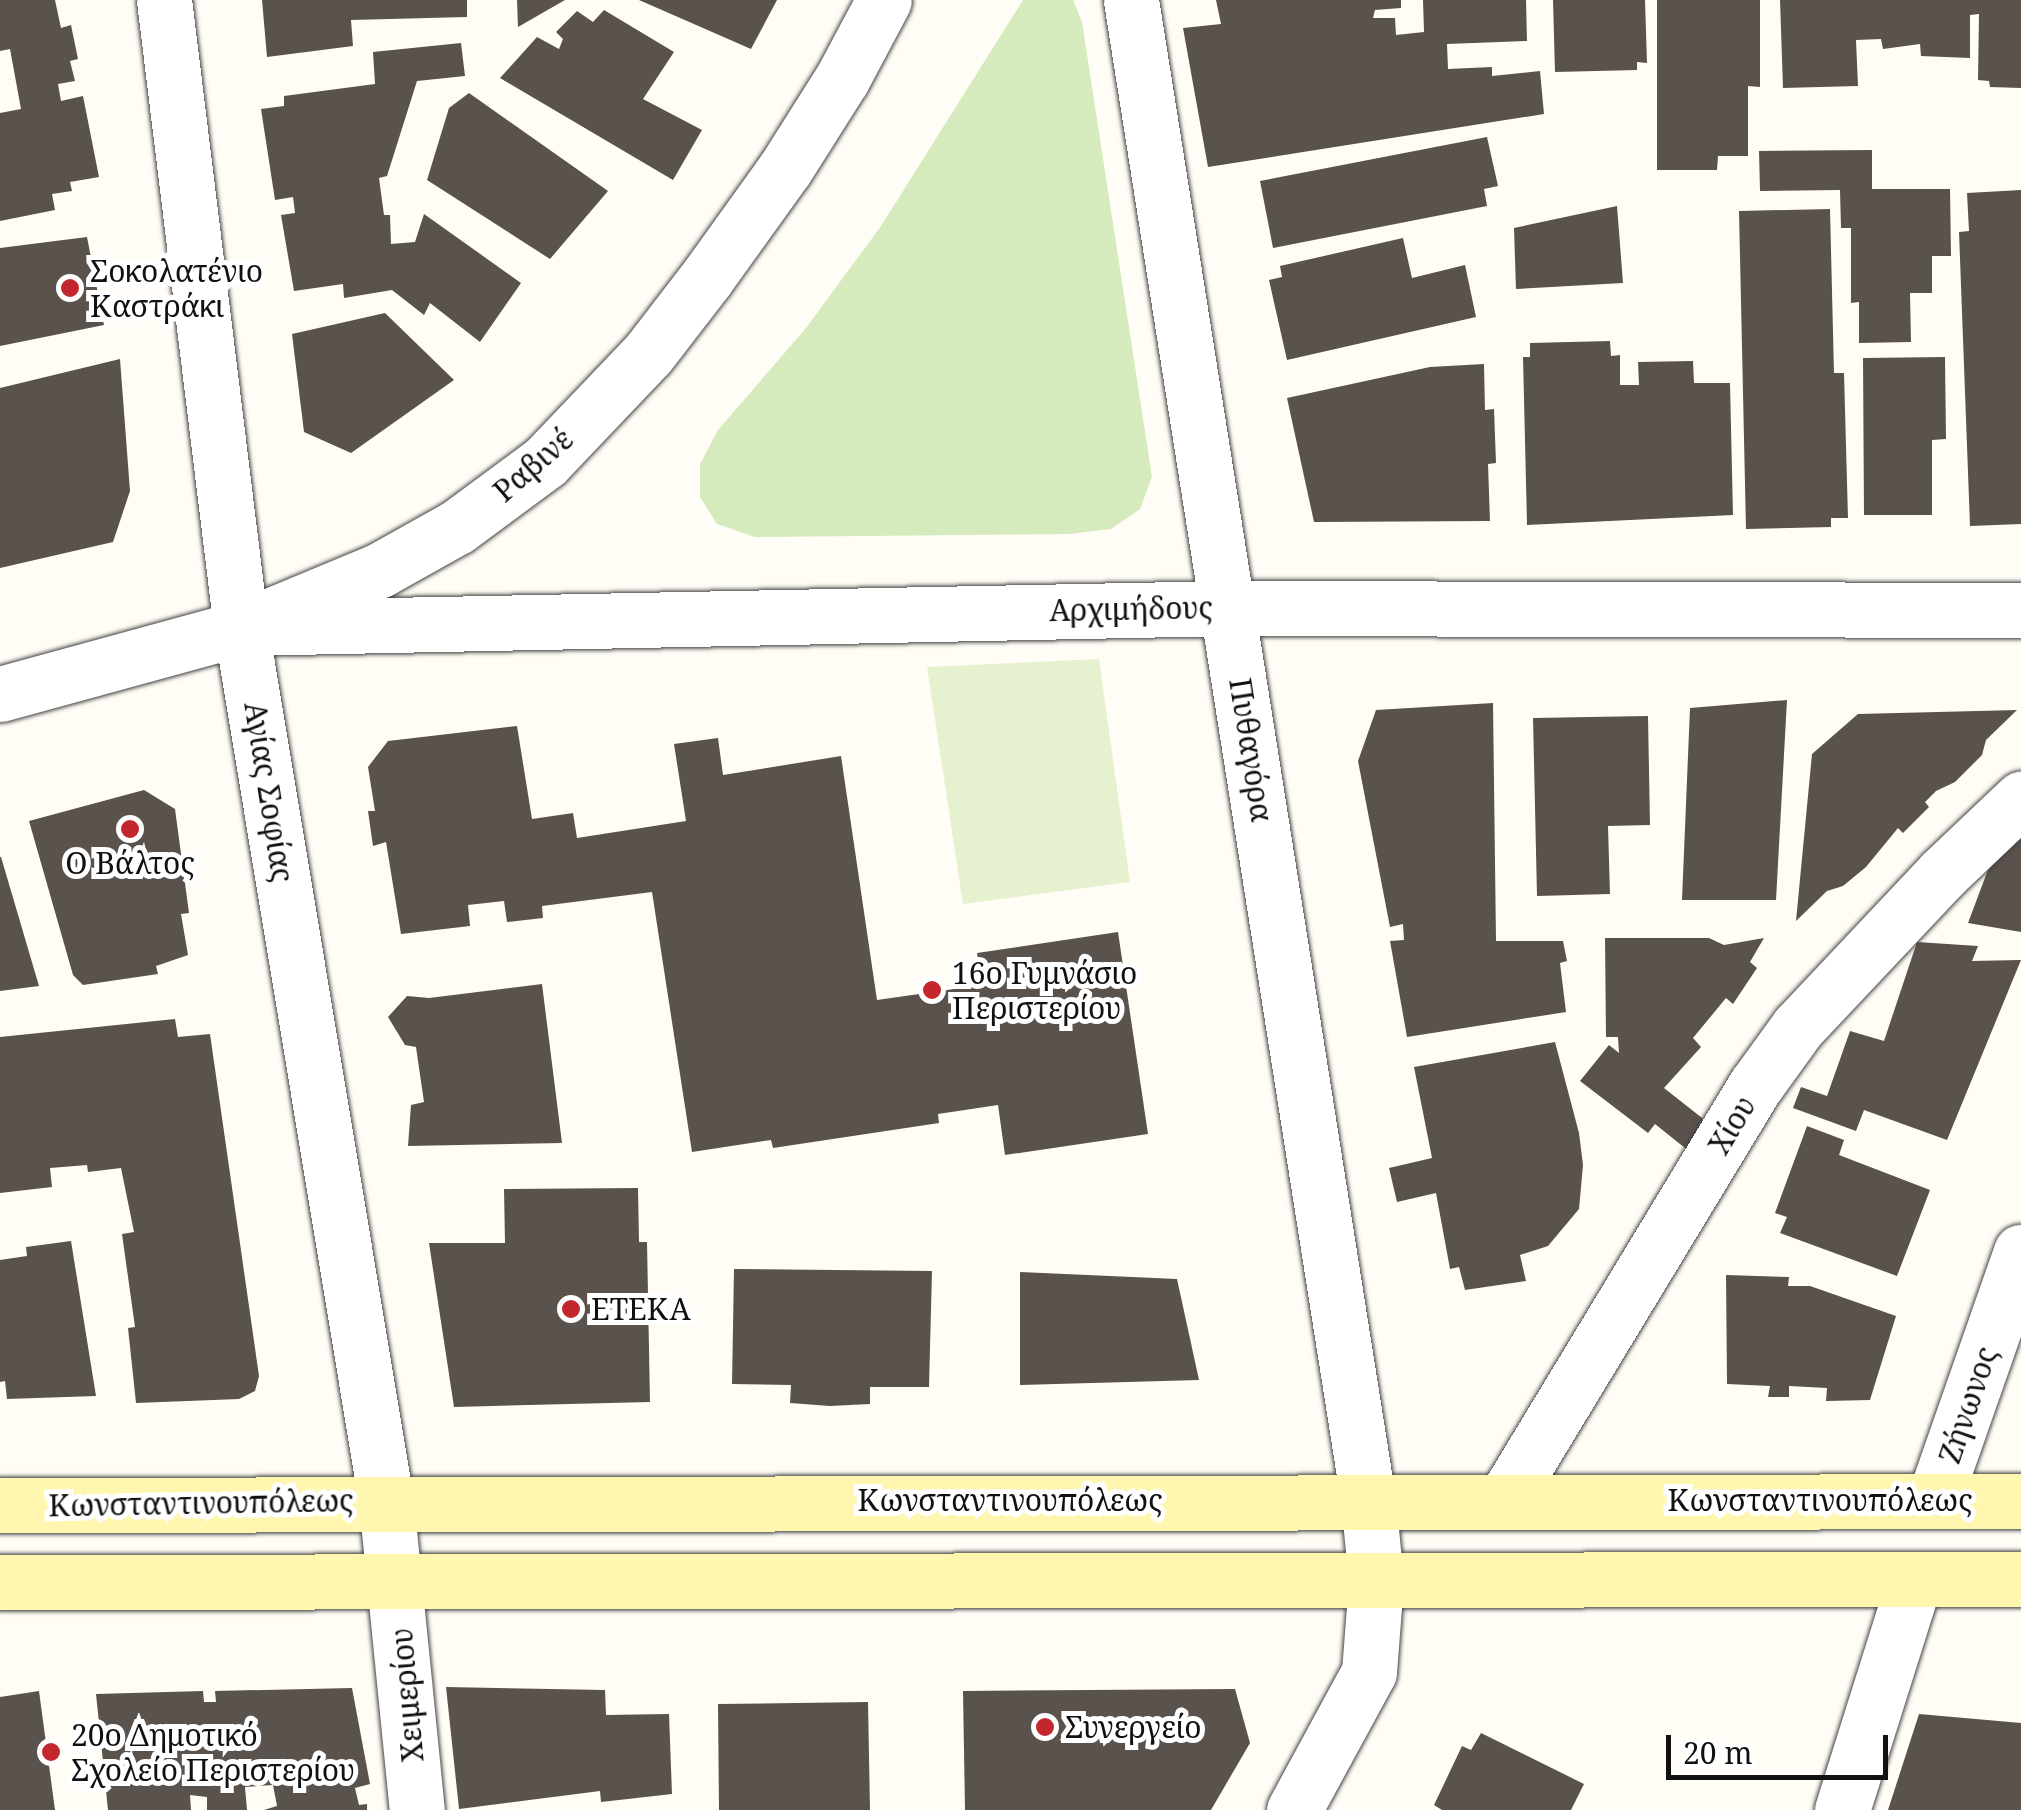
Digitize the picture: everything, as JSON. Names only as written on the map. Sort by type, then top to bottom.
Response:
[{"type":"main road","name":"Κωνσταντινουπόλεως","points":[[0,1505],[386,1501],[2021,1500]]},
{"type":"main road","points":[[0,1582],[2021,1579]]},
{"type":"street","name":"Αγίας Σοφίας","points":[[164,0],[242,628],[396,1581]]},
{"type":"street","name":"Ραβινέ","points":[[0,694],[242,628],[380,570],[456,528],[544,462],[648,354],[708,276],[794,154],[884,0]]},
{"type":"street","name":"Πυθαγόρα","points":[[1131,0],[1368,1500]]},
{"type":"street","name":"Αρχιμήδους","points":[[242,628],[1228,608],[2021,610]]},
{"type":"street","name":"Χίου","points":[[1505,1500],[1756,1084],[1798,1027],[1930,886],[2021,799]]},
{"type":"street","name":"Ζήνωνος","points":[[1934,1500],[2021,1252]]},
{"type":"street","points":[[1294,1810],[1369,1672],[1376,1581],[1368,1500]]},
{"type":"street","points":[[1842,1810],[1916,1580]]},
{"type":"street","name":"Χειμερίου","points":[[396,1581],[417,1810]]},
{"type":"green space","points":[[1023,0],[1073,0],[1082,22],[1152,477],[1140,509],[1111,529],[1069,534],[755,537],[717,524],[700,497],[700,464],[718,430],[806,328],[881,226]]},
{"type":"green space","points":[[1099,659],[1130,882],[963,904],[927,667]]},
{"type":"building","points":[[0,0],[55,0],[61,28],[71,25],[78,59],[70,61],[75,81],[58,84],[61,101],[83,96],[99,177],[70,182],[72,191],[52,194],[55,210],[0,221],[0,113],[21,109],[10,49],[0,51]]},
{"type":"building","points":[[262,0],[467,0],[467,17],[351,20],[353,46],[267,57]]},
{"type":"building","points":[[517,0],[565,0],[518,27]]},
{"type":"building","points":[[639,0],[777,0],[751,49]]},
{"type":"building","points":[[1216,0],[1401,0],[1401,8],[1375,10],[1373,18],[1395,18],[1396,35],[1424,32],[1423,0],[1526,0],[1527,41],[1447,44],[1448,69],[1492,67],[1492,76],[1540,71],[1544,114],[1208,167],[1183,28],[1221,24]]},
{"type":"building","points":[[1553,0],[1645,0],[1647,63],[1637,62],[1637,70],[1555,72]]},
{"type":"building","points":[[1657,0],[1760,0],[1760,87],[1748,86],[1748,156],[1718,156],[1717,170],[1657,170]]},
{"type":"building","points":[[1780,0],[2021,0],[2021,88],[1990,87],[1989,81],[1978,80],[1979,14],[1970,15],[1970,58],[1921,56],[1920,44],[1883,49],[1881,39],[1856,40],[1858,86],[1783,88]]},
{"type":"building","points":[[604,10],[674,52],[643,99],[702,130],[673,180],[500,78],[537,37],[559,49],[563,39],[556,32],[577,11],[593,22]]},
{"type":"building","points":[[461,43],[465,76],[417,81],[387,176],[379,178],[384,215],[390,215],[391,244],[415,242],[424,214],[521,283],[480,342],[430,303],[424,315],[392,290],[344,298],[343,284],[294,291],[281,215],[295,213],[293,197],[275,200],[261,109],[284,106],[284,96],[375,84],[373,52]]},
{"type":"building","points":[[469,93],[608,191],[550,259],[427,180],[449,108]]},
{"type":"building","points":[[1487,137],[1498,186],[1484,189],[1487,206],[1273,248],[1260,181]]},
{"type":"building","points":[[1872,150],[1872,189],[1950,189],[1951,256],[1932,256],[1932,293],[1910,293],[1911,342],[1859,343],[1859,302],[1851,303],[1851,228],[1841,228],[1840,190],[1760,191],[1759,151]]},
{"type":"building","points":[[2021,190],[2021,524],[1970,526],[1959,232],[1969,231],[1967,193]]},
{"type":"building","points":[[1617,206],[1623,283],[1516,289],[1514,228]]},
{"type":"building","points":[[1830,209],[1834,373],[1844,373],[1848,518],[1831,518],[1831,527],[1746,529],[1739,211]]},
{"type":"building","points":[[87,237],[104,325],[0,346],[0,248]]},
{"type":"building","points":[[1403,238],[1412,278],[1465,265],[1476,317],[1287,360],[1269,280],[1282,277],[1280,266]]},
{"type":"building","points":[[385,313],[454,380],[351,453],[304,432],[292,334]]},
{"type":"building","points":[[1610,341],[1611,356],[1620,355],[1620,385],[1639,385],[1638,362],[1693,361],[1694,383],[1730,383],[1733,515],[1527,525],[1523,357],[1530,357],[1530,343]]},
{"type":"building","points":[[1945,357],[1946,439],[1932,440],[1932,515],[1864,515],[1863,358]]},
{"type":"building","points":[[120,359],[130,491],[113,542],[0,568],[0,388]]},
{"type":"building","points":[[1484,364],[1485,410],[1494,409],[1496,463],[1488,464],[1490,521],[1314,522],[1287,398],[1430,367]]},
{"type":"building","points":[[1787,700],[1776,900],[1682,900],[1690,708]]},
{"type":"building","points":[[1493,703],[1496,941],[1563,941],[1567,961],[1560,963],[1566,1012],[1407,1037],[1390,941],[1404,940],[1403,924],[1390,927],[1358,761],[1376,710]]},
{"type":"building","points":[[2017,710],[1986,740],[1982,755],[1955,782],[1936,791],[1925,802],[1929,807],[1903,833],[1898,828],[1866,867],[1843,886],[1827,891],[1796,921],[1812,754],[1858,714]]},
{"type":"building","points":[[1648,716],[1650,825],[1608,826],[1610,894],[1537,896],[1533,718]]},
{"type":"building","points":[[517,726],[532,819],[573,813],[577,838],[686,821],[674,744],[718,738],[723,775],[841,756],[877,1000],[982,985],[977,953],[1118,932],[1148,1134],[1005,1155],[998,1105],[938,1114],[939,1123],[773,1148],[771,1140],[692,1152],[652,892],[542,906],[543,918],[507,922],[504,901],[468,905],[470,926],[401,934],[386,842],[373,846],[368,811],[375,811],[368,767],[388,741]]},
{"type":"building","points":[[144,790],[175,809],[189,913],[181,914],[188,955],[156,966],[158,974],[83,985],[73,975],[29,821]]},
{"type":"building","points":[[2021,822],[2021,932],[1968,923],[1992,859]]},
{"type":"building","points":[[1,857],[39,986],[0,991]]},
{"type":"building","points":[[1605,938],[1709,938],[1724,945],[1764,938],[1750,962],[1757,968],[1733,1004],[1726,998],[1693,1038],[1701,1047],[1664,1088],[1711,1125],[1690,1152],[1655,1124],[1648,1133],[1580,1081],[1609,1045],[1619,1053],[1618,1037],[1606,1037]]},
{"type":"building","points":[[1917,942],[1978,946],[1972,961],[2021,960],[1947,1140],[1864,1110],[1856,1131],[1793,1108],[1801,1087],[1827,1096],[1850,1031],[1884,1041]]},
{"type":"building","points":[[542,984],[562,1143],[408,1146],[411,1105],[424,1102],[416,1047],[405,1045],[388,1017],[407,996],[429,998]]},
{"type":"building","points":[[175,1019],[178,1037],[210,1034],[259,1376],[255,1391],[239,1399],[136,1403],[128,1328],[135,1327],[122,1234],[134,1232],[121,1168],[88,1172],[87,1165],[50,1168],[52,1187],[0,1193],[0,1037]]},
{"type":"building","points":[[1555,1042],[1579,1133],[1583,1165],[1579,1209],[1548,1246],[1520,1255],[1526,1281],[1465,1290],[1459,1267],[1450,1269],[1436,1193],[1397,1202],[1389,1168],[1432,1158],[1414,1067]]},
{"type":"building","points":[[1807,1126],[1844,1140],[1839,1155],[1930,1190],[1897,1276],[1780,1233],[1787,1217],[1775,1213]]},
{"type":"building","points":[[638,1188],[639,1242],[647,1242],[650,1402],[454,1407],[429,1243],[505,1243],[504,1189]]},
{"type":"building","points":[[71,1241],[96,1396],[7,1399],[5,1381],[0,1382],[0,1260],[27,1256],[26,1247]]},
{"type":"building","points":[[734,1269],[932,1271],[929,1387],[870,1387],[870,1404],[830,1406],[790,1403],[791,1385],[732,1384]]},
{"type":"building","points":[[1020,1272],[1177,1279],[1199,1380],[1020,1385]]},
{"type":"building","points":[[1726,1275],[1789,1277],[1788,1286],[1810,1286],[1896,1316],[1870,1400],[1826,1401],[1827,1388],[1789,1386],[1789,1397],[1768,1397],[1770,1386],[1727,1384]]},
{"type":"building","points":[[446,1687],[605,1690],[606,1715],[669,1714],[672,1794],[601,1802],[600,1791],[459,1809]]},
{"type":"building","points":[[352,1688],[370,1784],[355,1788],[359,1805],[367,1804],[367,1810],[264,1810],[277,1806],[273,1785],[245,1787],[247,1810],[207,1810],[207,1797],[190,1795],[191,1810],[108,1810],[96,1694],[203,1691],[204,1702],[216,1702],[215,1691]]},
{"type":"building","points":[[1235,1689],[1250,1743],[1211,1810],[965,1810],[963,1691]]},
{"type":"building","points":[[39,1691],[55,1810],[0,1810],[0,1697]]},
{"type":"building","points":[[868,1702],[870,1810],[719,1810],[718,1704]]},
{"type":"building","points":[[1919,1714],[2021,1723],[2021,1810],[1888,1810]]},
{"type":"building","points":[[1481,1733],[1584,1784],[1571,1810],[1442,1810],[1434,1805],[1462,1746],[1471,1750]]},
{"type":"place","name":"Σοκολατένιο Καστράκι","points":[[70,288]]},
{"type":"place","name":"Ο Βάλτος","points":[[130,829]]},
{"type":"place","name":"16ο Γυμνάσιο Περιστερίου","points":[[932,990]]},
{"type":"place","name":"ΕΤΕΚΑ","points":[[571,1309]]},
{"type":"place","name":"Συνεργείο","points":[[1045,1727]]},
{"type":"place","name":"20ο Δημοτικό Σχολείο Περιστερίου","points":[[51,1752]]}]
